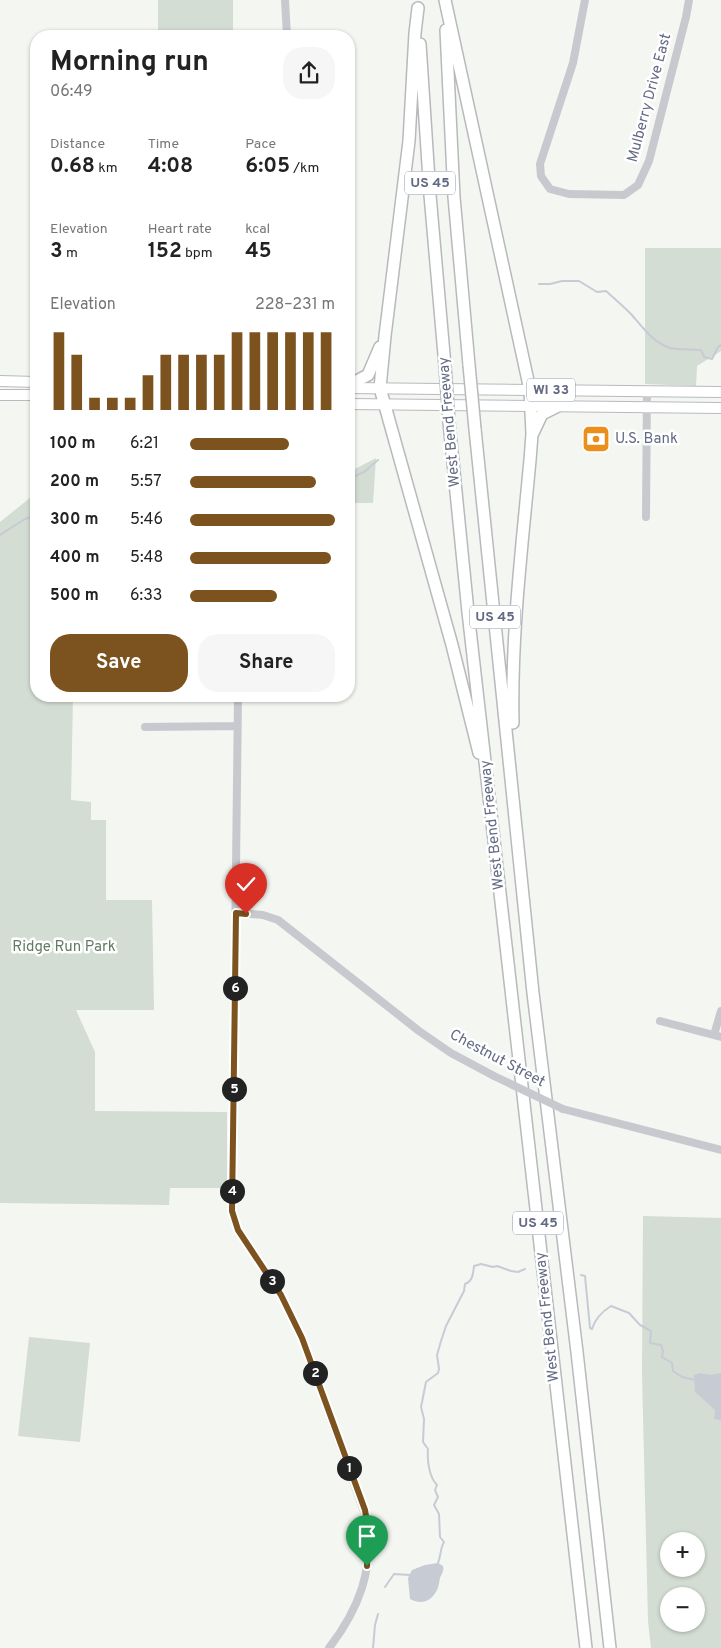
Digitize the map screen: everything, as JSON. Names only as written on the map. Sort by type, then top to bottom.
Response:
[{"type":"highway","name":"West Bend Freeway","points":[[445,0],[454,197],[469,365],[533,994],[576,1342],[610,1648]]},
{"type":"highway","points":[[445,0],[530,390],[532,434],[515,619],[512,683],[514,804]]},
{"type":"highway","name":"West Bend Freeway","points":[[418,4],[430,195],[449,422],[468,612],[586,1648]]},
{"type":"highway","points":[[418,4],[409,142],[380,388],[452,645],[490,798]]},
{"type":"highway","points":[[355,383],[368,375],[385,336]]},
{"type":"highway","points":[[532,434],[542,414],[556,407]]},
{"type":"main road","points":[[0,381],[30,382]]},
{"type":"main road","name":"WI 33","points":[[355,387],[721,392]]},
{"type":"main road","points":[[0,395],[30,395]]},
{"type":"main road","name":"WI 33","points":[[355,404],[721,408]]},
{"type":"street","points":[[285,0],[287,30]]},
{"type":"street","name":"Mulberry Drive East","points":[[585,0],[573,63],[540,164],[541,176],[550,189],[569,194],[624,195],[638,185],[649,161],[689,0]]},
{"type":"street","points":[[646,517],[647,391]]},
{"type":"street","points":[[238,702],[232,1211],[238,1230],[281,1295],[302,1338],[365,1510],[368,1528],[367,1566],[358,1600],[344,1628],[329,1648]]},
{"type":"street","points":[[145,728],[237,726]]},
{"type":"street","name":"Chestnut Street","points":[[236,913],[263,915],[278,920],[419,1030],[451,1053],[494,1076],[564,1109],[721,1150]]},
{"type":"street","points":[[660,1021],[718,1036],[721,1011]]},
{"type":"green space","points":[[158,0],[233,0],[233,30],[158,30]]},
{"type":"green space","points":[[645,248],[721,248],[721,351],[697,366],[696,386],[645,384]]},
{"type":"green space","points":[[376,458],[373,503],[355,503],[355,469]]},
{"type":"green space","name":"Ridge Run Park","points":[[30,498],[30,702],[73,702],[71,800],[91,802],[91,820],[106,820],[106,900],[152,900],[154,1010],[76,1010],[95,1052],[95,1111],[227,1112],[227,1188],[170,1188],[169,1205],[0,1203],[0,522]]},
{"type":"green space","points":[[643,1216],[721,1218],[721,1648],[651,1648],[648,1621],[642,1374]]},
{"type":"green space","points":[[29,1337],[90,1343],[80,1442],[18,1436]]},
{"type":"shaded area","points":[[700,1373],[710,1375],[721,1373],[721,1420],[714,1419],[715,1410],[695,1392],[694,1375]]},
{"type":"shaded area","points":[[438,1563],[443,1566],[443,1572],[435,1594],[429,1600],[422,1602],[410,1599],[408,1578],[412,1570]]},
{"type":"waterway","points":[[539,284],[579,281],[597,292],[606,291],[632,315],[644,330],[670,348],[701,350],[704,357],[712,359],[721,345]]},
{"type":"waterway","points":[[355,476],[364,472],[378,460]]},
{"type":"waterway","points":[[0,535],[30,517]]},
{"type":"waterway","points":[[438,1563],[444,1542],[440,1537],[439,1514],[434,1505],[438,1497],[435,1490],[437,1485],[432,1478],[429,1468],[428,1449],[423,1442],[424,1419],[421,1407],[426,1382],[438,1373],[437,1355],[446,1326],[464,1291],[465,1284],[471,1279],[474,1266],[481,1264],[497,1266],[518,1272],[525,1269]]},
{"type":"waterway","points":[[581,1275],[585,1276],[590,1328],[592,1329],[595,1322],[611,1306],[629,1313],[640,1325],[651,1331],[650,1343],[661,1345],[662,1357],[672,1363],[673,1371],[682,1377],[695,1380]]},
{"type":"waterway","points":[[385,1587],[394,1574],[410,1575]]},
{"type":"waterway","points":[[373,1648],[378,1614]]},
{"type":"place","name":"U.S. Bank","points":[[596,439]]},
{"type":"route","points":[[246,914],[236,913],[232,1211],[238,1230],[281,1295],[302,1338],[365,1510],[369,1544],[367,1566]]}]
